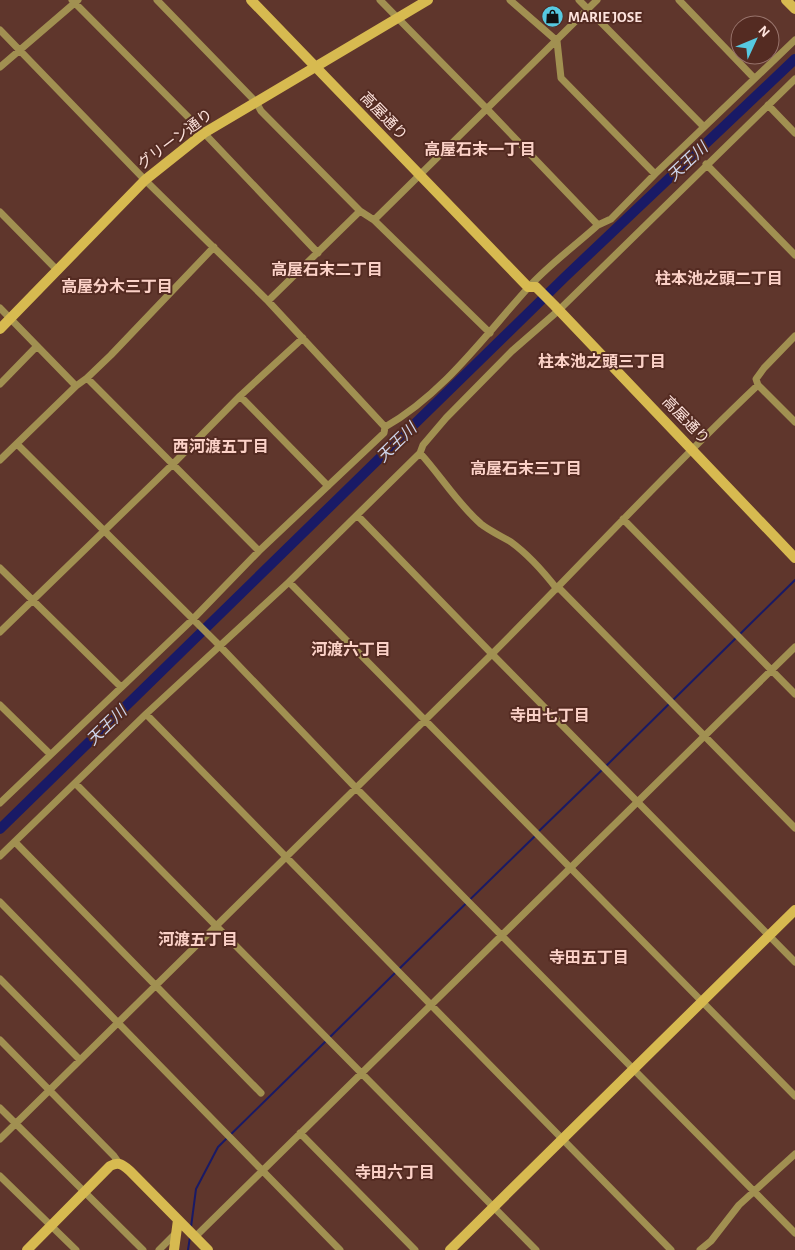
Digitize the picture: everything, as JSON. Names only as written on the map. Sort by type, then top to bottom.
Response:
[{"type":"street","points":[[157,0],[256,102],[261,111],[360,211],[374,220],[490,333]]},
{"type":"street","name":"高屋通り","points":[[251,0],[528,287],[536,287],[540,290],[795,558]]},
{"type":"street","points":[[380,0],[598,225]]},
{"type":"street","name":"グリーン通り","points":[[0,329],[145,180],[204,132],[428,0]]},
{"type":"street","points":[[510,0],[557,41],[561,78],[655,174]]},
{"type":"street","points":[[579,0],[704,126]]},
{"type":"street","points":[[374,220],[597,0]]},
{"type":"street","points":[[679,0],[754,78]]},
{"type":"street","points":[[786,0],[795,9]]},
{"type":"street","points":[[0,68],[75,1],[204,132],[318,253]]},
{"type":"street","points":[[0,30],[145,180],[304,338],[385,427]]},
{"type":"street","points":[[0,803],[194,620],[259,551],[384,433],[385,427],[417,407],[490,333],[528,287],[598,225],[611,219],[704,126],[795,40]]},
{"type":"street","points":[[0,856],[218,644],[289,582],[420,453],[424,445],[446,418],[556,307],[795,79]]},
{"type":"street","points":[[768,105],[795,132]]},
{"type":"street","points":[[706,164],[795,255]]},
{"type":"street","points":[[268,301],[360,211]]},
{"type":"street","points":[[0,212],[58,271]]},
{"type":"street","points":[[0,460],[76,386],[87,378],[214,247]]},
{"type":"street","points":[[0,308],[76,386]]},
{"type":"street","points":[[795,336],[756,379],[758,385],[795,422]]},
{"type":"street","points":[[0,632],[240,396],[304,338]]},
{"type":"street","points":[[0,384],[37,346]]},
{"type":"street","points":[[87,378],[174,463],[259,551]]},
{"type":"street","points":[[0,1139],[492,654],[692,448],[758,385]]},
{"type":"street","points":[[240,396],[328,486]]},
{"type":"street","points":[[17,444],[218,644],[356,788],[795,1233]]},
{"type":"street","points":[[420,453],[434,468],[453,494],[482,524],[510,542],[536,563],[558,588],[795,828]]},
{"type":"street","points":[[357,515],[795,962]]},
{"type":"street","points":[[623,519],[795,694]]},
{"type":"street","points":[[0,568],[121,687]]},
{"type":"street","points":[[289,582],[795,1096]]},
{"type":"street","points":[[194,1236],[431,1006],[795,647]]},
{"type":"street","points":[[0,705],[50,754]]},
{"type":"street","points":[[146,714],[671,1250]]},
{"type":"street","points":[[76,784],[536,1250]]},
{"type":"street","points":[[15,842],[261,1093]]},
{"type":"street","points":[[0,902],[340,1250]]},
{"type":"street","points":[[450,1250],[795,910]]},
{"type":"street","points":[[0,979],[80,1060]]},
{"type":"street","points":[[0,1040],[130,1171],[179,1226],[194,1236],[208,1250]]},
{"type":"street","points":[[0,1108],[143,1250]]},
{"type":"street","points":[[300,1133],[415,1250]]},
{"type":"street","points":[[700,1250],[711,1241],[739,1206],[795,1154]]},
{"type":"street","points":[[27,1250],[110,1166],[120,1163]]},
{"type":"street","points":[[0,1176],[76,1250]]},
{"type":"street","points":[[159,1250],[179,1226]]},
{"type":"street","points":[[174,1250],[179,1226]]},
{"type":"waterway","name":"天王川","points":[[0,829],[566,276],[795,59]]},
{"type":"waterway","points":[[740,634],[795,580]]},
{"type":"waterway","points":[[606,766],[736,638]]},
{"type":"waterway","points":[[538,832],[603,769]]},
{"type":"waterway","points":[[399,969],[535,836]]},
{"type":"waterway","points":[[330,1037],[396,972]]},
{"type":"waterway","points":[[191,1227],[196,1189],[218,1147],[326,1041]]},
{"type":"waterway","points":[[188,1250],[190,1237]]},
{"type":"place","name":"MARIE JOSE","points":[[552,17]]},
{"type":"district","name":"高屋石末一丁目","points":[[480,149]]},
{"type":"district","name":"高屋石末二丁目","points":[[327,269]]},
{"type":"district","name":"柱本池之頭二丁目","points":[[719,278]]},
{"type":"district","name":"高屋分木三丁目","points":[[117,286]]},
{"type":"district","name":"柱本池之頭三丁目","points":[[602,361]]},
{"type":"district","name":"西河渡五丁目","points":[[221,446]]},
{"type":"district","name":"高屋石末三丁目","points":[[526,468]]},
{"type":"district","name":"河渡六丁目","points":[[351,649]]},
{"type":"district","name":"寺田七丁目","points":[[550,715]]},
{"type":"district","name":"河渡五丁目","points":[[198,939]]},
{"type":"district","name":"寺田五丁目","points":[[589,957]]},
{"type":"district","name":"寺田六丁目","points":[[395,1172]]}]
